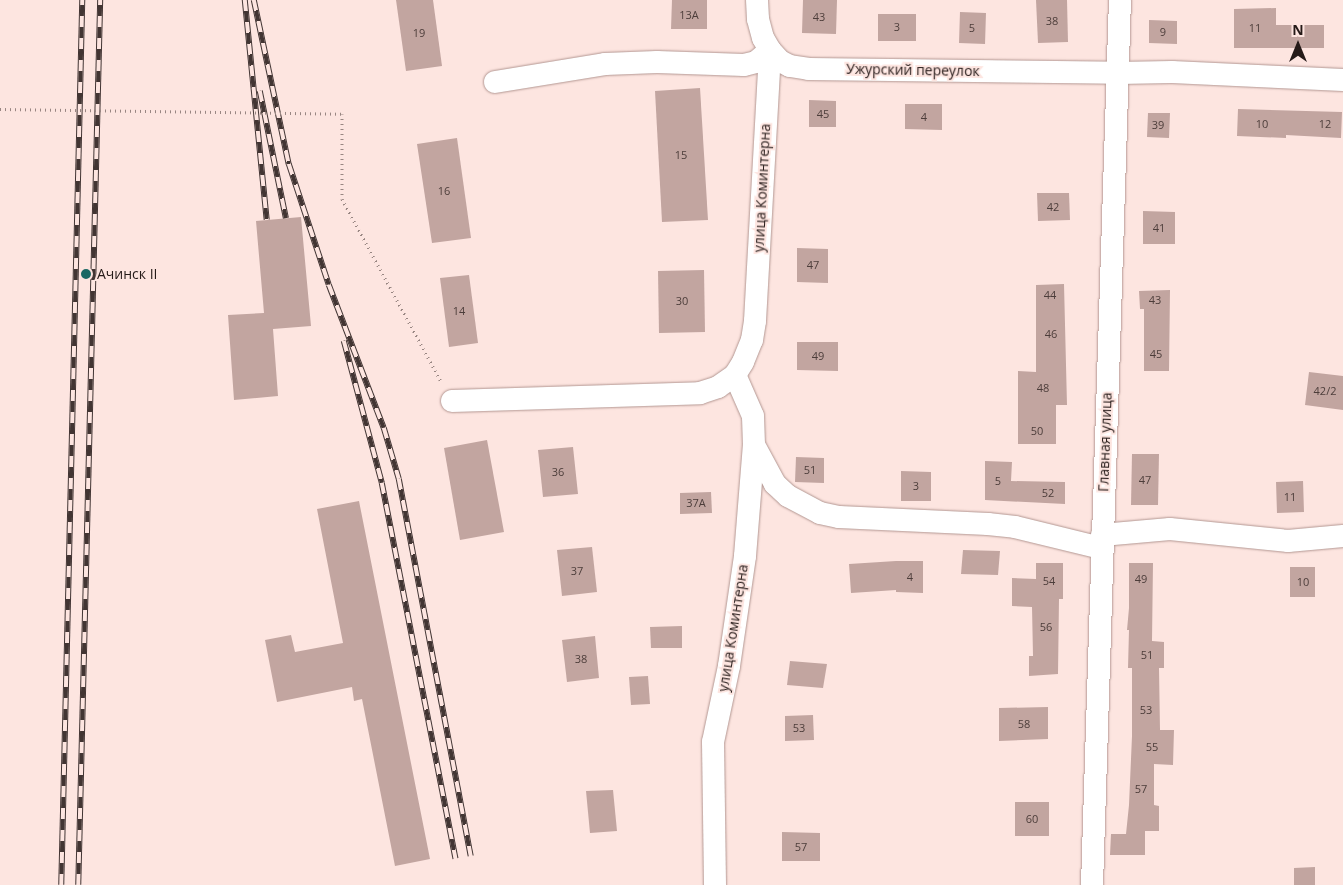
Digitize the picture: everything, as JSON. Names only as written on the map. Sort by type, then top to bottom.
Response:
[{"type":"street","name":"улица Коминтерна","points":[[452,400],[700,393],[718,387],[734,375],[743,362],[752,340],[755,321],[770,50],[763,38],[758,19],[757,0]]},
{"type":"street","name":"Главная улица","points":[[1092,885],[1101,542],[1120,0]]},
{"type":"street","name":"Ужурский переулок","points":[[770,50],[780,61],[790,66],[809,68],[1118,73],[1182,72],[1343,80]]},
{"type":"street","points":[[495,82],[605,64],[657,62],[744,65],[756,62],[770,50]]},
{"type":"street","name":"улица Коминтерна","points":[[715,885],[713,742],[729,666],[745,556],[754,445],[753,416],[734,375]]},
{"type":"street","points":[[754,445],[775,484],[788,496],[820,513],[840,518],[988,524],[1101,542],[1170,529],[1288,541],[1343,536]]},
{"type":"path","points":[[0,109],[342,114],[342,199],[452,400]]},
{"type":"building","points":[[396,0],[433,0],[442,66],[406,71]]},
{"type":"building","points":[[672,0],[707,0],[707,29],[671,29]]},
{"type":"building","points":[[803,0],[837,0],[836,34],[802,33]]},
{"type":"building","points":[[1036,0],[1067,0],[1068,42],[1038,43]]},
{"type":"building","points":[[1276,8],[1276,25],[1324,25],[1324,48],[1234,48],[1234,9]]},
{"type":"building","points":[[960,12],[986,13],[985,44],[959,43]]},
{"type":"building","points":[[878,14],[916,14],[916,41],[878,41]]},
{"type":"building","points":[[1149,20],[1177,21],[1177,44],[1149,43]]},
{"type":"building","points":[[700,88],[708,220],[662,222],[655,91]]},
{"type":"building","points":[[809,100],[836,101],[836,127],[809,127]]},
{"type":"building","points":[[905,104],[942,104],[942,130],[905,129]]},
{"type":"building","points":[[1238,109],[1342,112],[1341,138],[1286,135],[1286,138],[1237,136]]},
{"type":"building","points":[[1148,113],[1170,113],[1169,138],[1147,137]]},
{"type":"building","points":[[457,138],[471,238],[432,243],[417,144]]},
{"type":"building","points":[[1037,193],[1069,193],[1070,220],[1038,221]]},
{"type":"building","points":[[1143,211],[1175,212],[1175,244],[1143,244]]},
{"type":"building","points":[[301,217],[311,326],[273,329],[278,396],[234,400],[228,315],[264,313],[256,221]]},
{"type":"building","points":[[797,248],[828,249],[828,283],[797,282]]},
{"type":"building","points":[[704,270],[705,332],[659,333],[658,271]]},
{"type":"building","points":[[469,275],[478,343],[449,347],[440,278]]},
{"type":"building","points":[[1064,284],[1067,405],[1056,405],[1056,444],[1018,444],[1018,371],[1036,372],[1036,285]]},
{"type":"building","points":[[1170,290],[1169,371],[1144,371],[1144,309],[1140,309],[1139,291]]},
{"type":"building","points":[[797,342],[838,342],[838,371],[797,370]]},
{"type":"building","points":[[1309,372],[1343,376],[1343,410],[1305,405]]},
{"type":"building","points":[[487,440],[504,532],[460,540],[444,448]]},
{"type":"building","points":[[573,447],[578,494],[543,497],[538,450]]},
{"type":"building","points":[[1132,454],[1159,454],[1158,505],[1131,505]]},
{"type":"building","points":[[796,457],[824,458],[824,483],[795,482]]},
{"type":"building","points":[[985,461],[1012,462],[1011,481],[1065,482],[1065,504],[985,500]]},
{"type":"building","points":[[901,471],[931,472],[931,501],[901,501]]},
{"type":"building","points":[[1303,481],[1304,512],[1277,513],[1276,482]]},
{"type":"building","points":[[711,492],[712,513],[680,514],[680,493]]},
{"type":"building","points":[[359,501],[430,859],[395,866],[362,699],[354,701],[352,687],[277,702],[265,640],[291,635],[295,652],[343,643],[317,509]]},
{"type":"building","points":[[592,547],[597,592],[562,596],[557,550]]},
{"type":"building","points":[[963,550],[1000,551],[998,575],[961,574]]},
{"type":"building","points":[[923,561],[923,593],[896,592],[896,590],[851,593],[849,564]]},
{"type":"building","points":[[1036,563],[1063,563],[1063,599],[1059,599],[1058,674],[1029,676],[1029,656],[1033,656],[1032,607],[1012,606],[1012,578],[1036,579]]},
{"type":"building","points":[[1129,563],[1153,563],[1152,641],[1164,642],[1164,668],[1159,668],[1160,730],[1174,730],[1173,765],[1154,764],[1154,805],[1159,806],[1159,831],[1145,831],[1145,855],[1110,855],[1111,834],[1126,834],[1129,805],[1132,668],[1128,668]]},
{"type":"building","points":[[1290,567],[1315,567],[1315,597],[1290,597]]},
{"type":"building","points":[[682,626],[682,648],[651,648],[650,627]]},
{"type":"building","points":[[595,636],[599,678],[567,682],[562,640]]},
{"type":"building","points":[[790,661],[827,664],[823,688],[787,685]]},
{"type":"building","points":[[648,676],[650,704],[631,705],[629,677]]},
{"type":"building","points":[[1048,707],[1048,739],[999,741],[999,708]]},
{"type":"building","points":[[813,715],[814,740],[785,741],[785,716]]},
{"type":"building","points":[[613,790],[617,831],[590,833],[586,791]]},
{"type":"building","points":[[1015,802],[1049,802],[1049,836],[1015,836]]},
{"type":"building","points":[[782,832],[820,833],[820,861],[782,861]]},
{"type":"building","points":[[1315,867],[1315,885],[1294,885],[1294,868]]},
{"type":"railway","points":[[61,885],[82,0]]},
{"type":"railway","points":[[78,885],[100,0]]},
{"type":"railway","points":[[245,0],[267,220]]},
{"type":"railway","points":[[254,0],[289,164],[329,285],[384,428],[399,479],[471,856]]},
{"type":"railway","points":[[260,91],[286,218]]},
{"type":"railway","points":[[344,341],[382,483],[456,859]]},
{"type":"place","name":"Ачинск II","points":[[86,274]]}]
